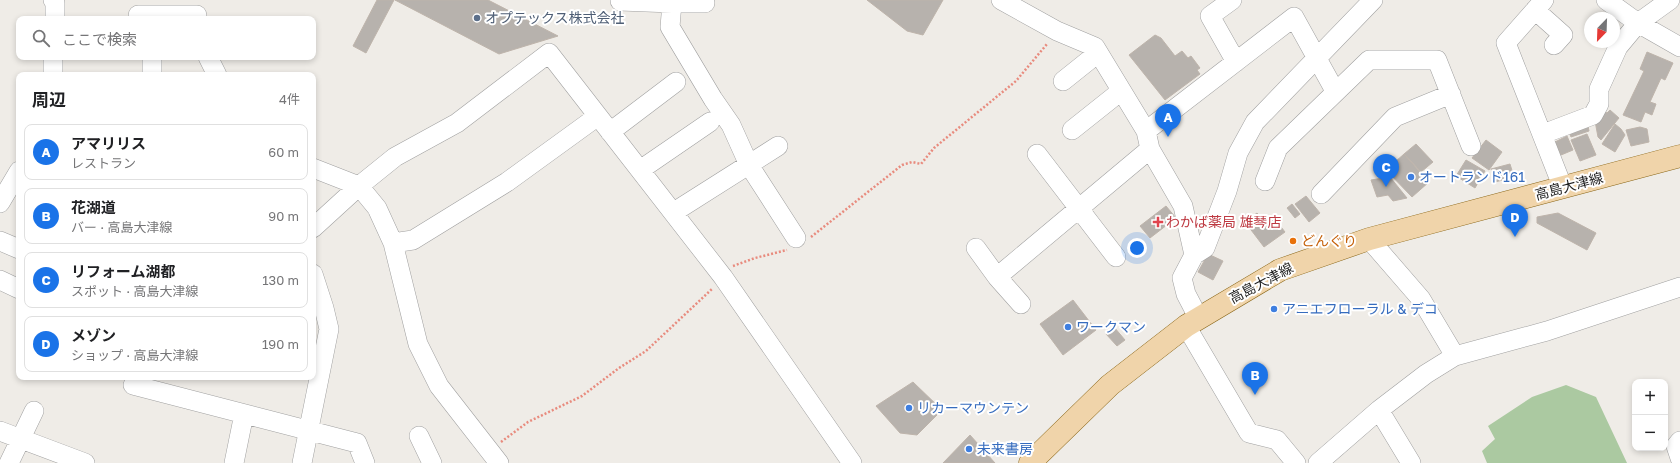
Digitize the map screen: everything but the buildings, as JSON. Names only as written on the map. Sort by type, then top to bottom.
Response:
[{"type":"main road","name":"高島大津線","points":[[1030,463],[1110,385],[1192,322],[1280,270],[1369,239],[1680,156]]},
{"type":"street","points":[[53,0],[56,3],[55,16]]},
{"type":"street","points":[[1001,0],[1058,31],[1095,47],[1146,131],[1150,149],[1183,206],[1194,255]]},
{"type":"street","points":[[1232,0],[1210,16],[1236,62]]},
{"type":"street","points":[[1296,463],[1277,440],[1249,433],[1192,322],[1182,278],[1194,255],[1205,248],[1227,191],[1238,153],[1255,122],[1373,0]]},
{"type":"street","points":[[1606,0],[1638,22],[1678,44]]},
{"type":"street","points":[[1543,134],[1592,115],[1599,104],[1599,89],[1618,48],[1638,22],[1670,0]]},
{"type":"street","points":[[620,1],[705,3]]},
{"type":"street","points":[[672,3],[670,27],[713,100],[731,125],[749,165],[799,242]]},
{"type":"street","points":[[1554,45],[1563,34],[1540,5],[1506,44],[1543,134],[1563,188]]},
{"type":"street","points":[[155,16],[196,11]]},
{"type":"street","points":[[1146,131],[1294,17],[1335,91]]},
{"type":"street","points":[[1063,81],[1098,53]]},
{"type":"street","points":[[316,225],[359,186],[395,158],[457,123],[549,54],[674,212],[723,277],[852,463]]},
{"type":"street","points":[[53,60],[53,72]]},
{"type":"street","points":[[210,60],[216,72]]},
{"type":"street","points":[[1265,181],[1278,148],[1335,91],[1369,60],[1437,60],[1471,146]]},
{"type":"street","points":[[610,132],[676,82]]},
{"type":"street","points":[[1072,130],[1121,91]]},
{"type":"street","points":[[1321,194],[1395,117],[1451,94]]},
{"type":"street","points":[[393,243],[413,240],[507,182],[598,116]]},
{"type":"street","points":[[640,170],[710,122]]},
{"type":"street","points":[[674,212],[778,146]]},
{"type":"street","points":[[998,277],[1150,149]]},
{"type":"street","points":[[1037,154],[1116,257]]},
{"type":"street","points":[[316,169],[359,186],[377,208],[393,243],[418,344],[440,386],[495,457]]},
{"type":"street","points":[[0,203],[16,176]]},
{"type":"street","points":[[1369,239],[1422,299],[1455,356]]},
{"type":"street","points":[[0,241],[16,248]]},
{"type":"street","points":[[976,248],[1021,304]]},
{"type":"street","points":[[0,280],[16,288]]},
{"type":"street","points":[[302,463],[329,329],[316,283]]},
{"type":"street","points":[[1318,463],[1379,410],[1426,374],[1455,356],[1547,331],[1680,287]]},
{"type":"street","points":[[133,385],[357,443],[365,463]]},
{"type":"street","points":[[1379,410],[1411,463]]},
{"type":"street","points":[[9,463],[19,439],[34,411]]},
{"type":"street","points":[[234,463],[244,414]]},
{"type":"street","points":[[0,431],[85,463]]},
{"type":"street","points":[[419,436],[432,463]]},
{"type":"street","points":[[1680,441],[1676,446],[1680,458]]},
{"type":"path","points":[[495,457],[528,422],[582,396],[619,368],[646,351],[732,267],[799,242],[838,217],[902,166],[912,162],[921,164],[926,155],[934,148],[1016,81],[1030,67],[1058,31]]},
{"type":"green space","points":[[1566,385],[1596,397],[1627,463],[1487,463],[1482,451],[1495,439],[1488,426],[1532,397]]},
{"type":"place","name":"オプテックス株式会社","points":[[477,18]]},
{"type":"place","name":"アマリリス","points":[[1168,137]]},
{"type":"place","name":"オートランド161","points":[[1411,177]]},
{"type":"place","name":"リフォーム湖都","points":[[1386,187]]},
{"type":"place","name":"わかば薬局 雄琴店","points":[[1158,222]]},
{"type":"place","name":"メゾン","points":[[1515,237]]},
{"type":"place","name":"どんぐり","points":[[1293,241]]},
{"type":"place","name":"アニエフローラル & デコ","points":[[1274,309]]},
{"type":"place","name":"ワークマン","points":[[1068,327]]},
{"type":"place","name":"花湖道","points":[[1255,395]]},
{"type":"place","name":"リカーマウンテン","points":[[909,408]]},
{"type":"place","name":"未来書房","points":[[969,449]]}]
